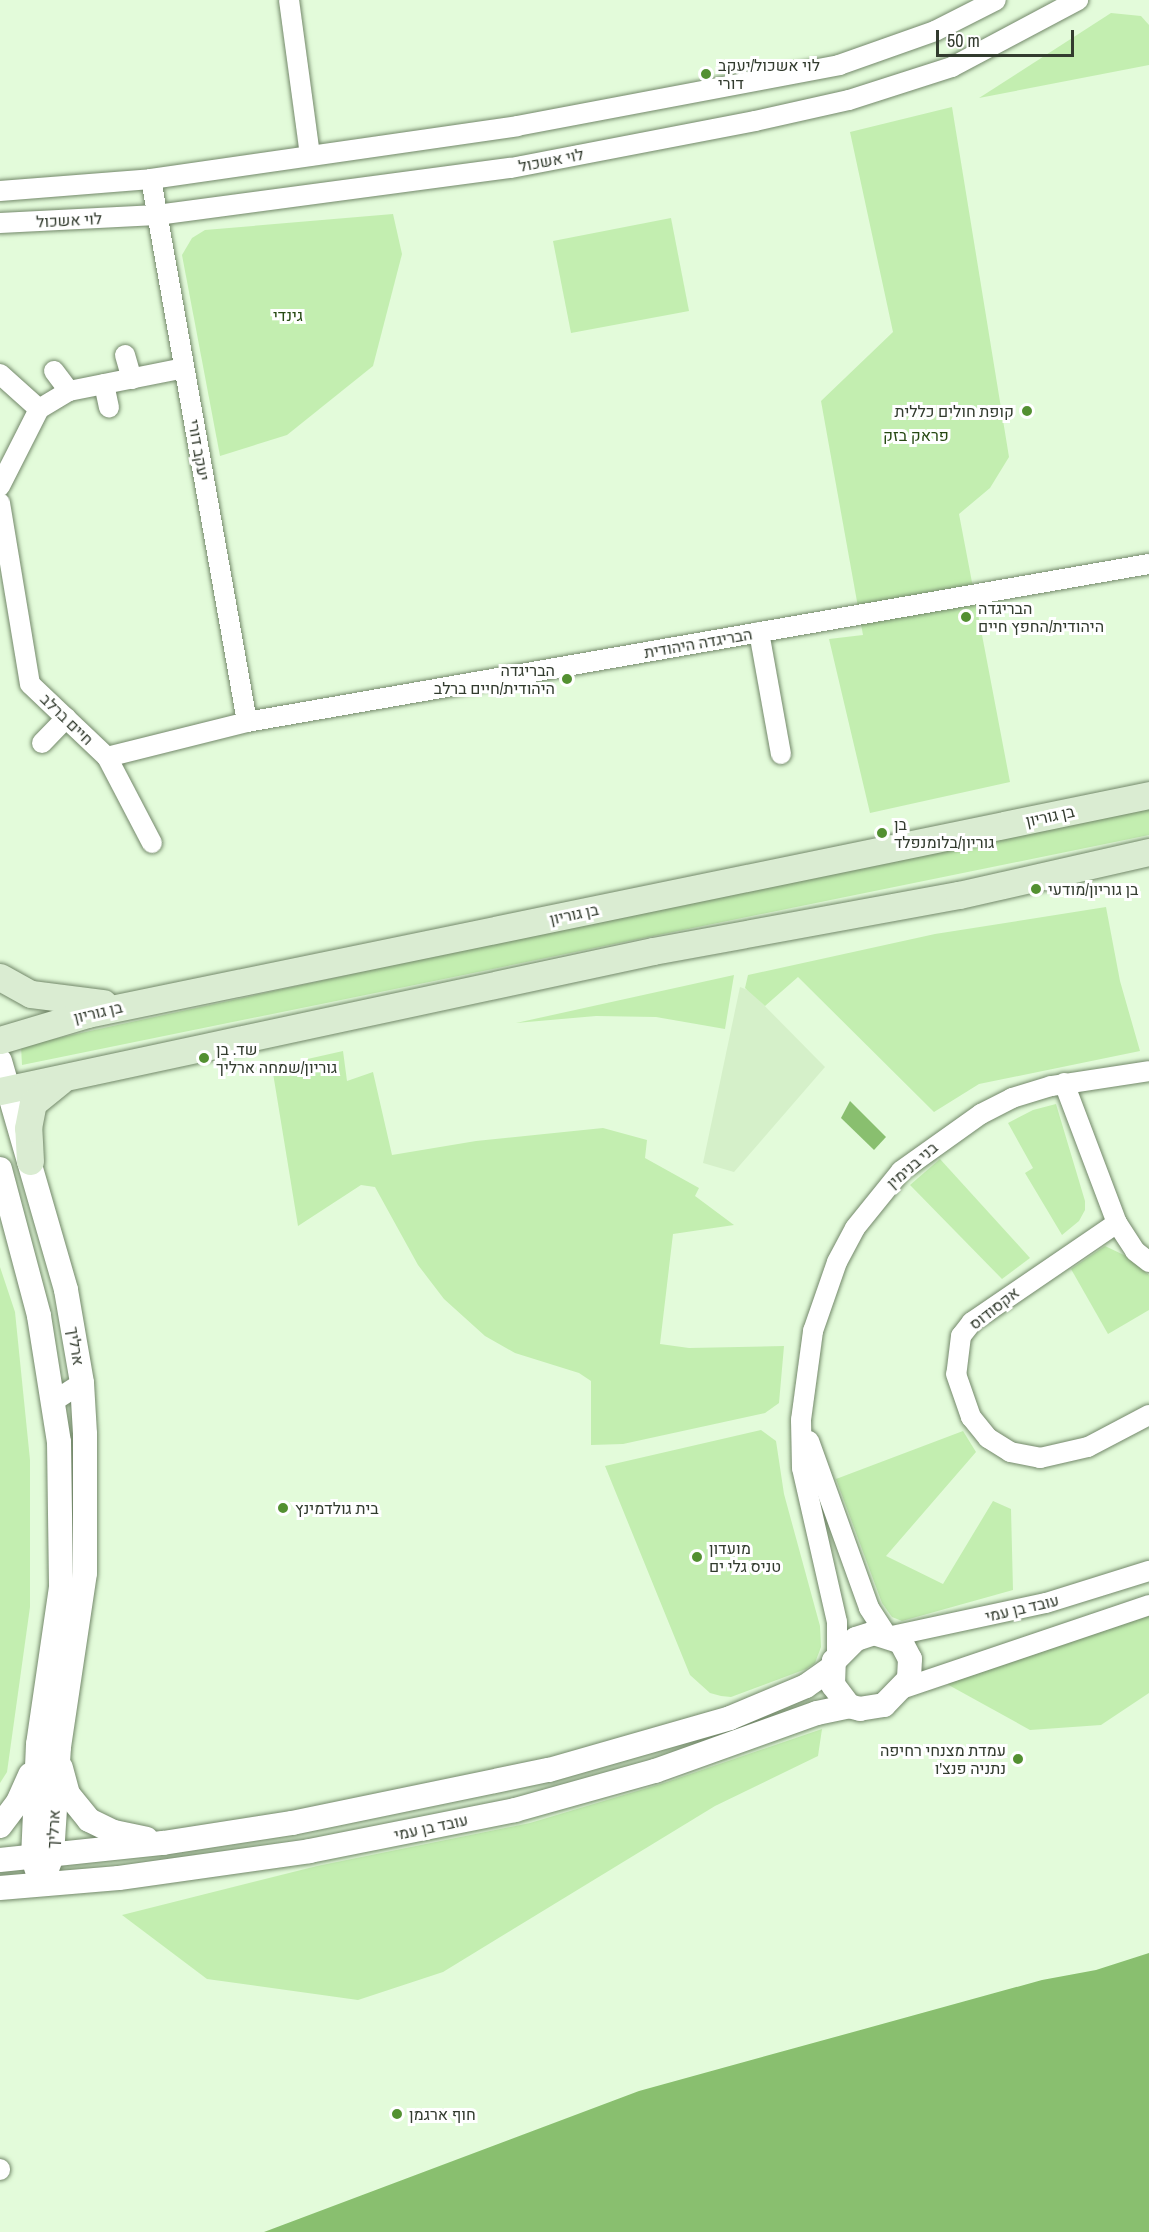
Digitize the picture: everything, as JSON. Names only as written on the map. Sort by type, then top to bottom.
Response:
[{"type":"main road","name":"בן גוריון","points":[[0,1040],[131,1005],[1149,795]]},
{"type":"main road","points":[[4,1090],[653,951],[959,895],[1149,852]]},
{"type":"main road","points":[[0,977],[17,988],[47,997],[131,1005]]},
{"type":"main road","points":[[30,1161],[33,1103],[52,1085],[70,1076]]},
{"type":"street","points":[[289,0],[310,156]]},
{"type":"street","name":"לוי אשכול","points":[[0,190],[151,179],[517,126],[839,65],[935,31],[996,0]]},
{"type":"street","name":"לוי אשכול","points":[[0,223],[157,215],[511,168],[849,100],[952,68],[1078,0]]},
{"type":"street","name":"יעקב דורי","points":[[151,179],[247,722]]},
{"type":"street","points":[[125,355],[132,378]]},
{"type":"street","points":[[0,486],[7,454],[39,409],[69,391],[184,368]]},
{"type":"street","points":[[54,371],[69,391]]},
{"type":"street","points":[[0,374],[39,409]]},
{"type":"street","points":[[104,384],[109,407]]},
{"type":"street","name":"חיים ברלב","points":[[1,510],[6,581],[16,659],[30,684],[107,757],[247,722]]},
{"type":"street","name":"הבריגדה היהודית","points":[[247,722],[1149,564]]},
{"type":"street","points":[[759,632],[781,754]]},
{"type":"street","points":[[42,743],[66,718]]},
{"type":"street","points":[[107,757],[152,843]]},
{"type":"street","name":"ארליך","points":[[0,1061],[4,1090],[30,1161],[66,1290],[82,1383],[87,1489],[85,1573],[49,1748]]},
{"type":"street","name":"בני בנימין","points":[[835,1661],[837,1622],[802,1468],[803,1394],[813,1331],[824,1295],[855,1228],[873,1202],[901,1171],[955,1129],[1012,1098],[1064,1083],[1149,1071]]},
{"type":"street","points":[[1064,1083],[1117,1223],[1135,1251],[1149,1262]]},
{"type":"street","name":"ארליך","points":[[0,1169],[36,1300],[54,1401],[62,1494],[61,1587],[42,1884]]},
{"type":"street","name":"אקסודוס","points":[[1117,1223],[972,1322],[962,1336],[956,1374],[971,1417],[988,1438],[1010,1452],[1040,1458],[1088,1448],[1149,1415]]},
{"type":"street","points":[[54,1401],[82,1383]]},
{"type":"street","name":"בני בנימין","points":[[803,1394],[809,1442],[822,1485],[869,1608],[889,1635]]},
{"type":"street","name":"עובד בן עמי","points":[[889,1635],[1046,1603],[1149,1571]]},
{"type":"street","name":"עובד בן עמי","points":[[904,1688],[1149,1605]]},
{"type":"street","points":[[865,1635],[889,1635],[901,1642],[910,1659],[909,1679],[904,1688],[885,1705],[872,1708],[849,1706],[833,1685],[835,1661],[865,1635]]},
{"type":"street","name":"עובד בן עמי","points":[[0,1860],[163,1843],[362,1810],[581,1761],[751,1710],[806,1686],[835,1661]]},
{"type":"street","name":"עובד בן עמי","points":[[0,1888],[119,1878],[310,1851],[542,1804],[655,1771],[817,1713],[849,1706]]},
{"type":"street","points":[[0,1826],[49,1748]]},
{"type":"street","points":[[49,1748],[68,1794],[89,1820],[114,1832],[163,1843]]},
{"type":"shaded area","points":[[740,987],[750,991],[825,1067],[734,1172],[703,1163]]},
{"type":"shaded area","points":[[850,1101],[886,1137],[874,1150],[841,1118]]},
{"type":"shaded area","points":[[1149,1953],[1149,2232],[264,2232],[639,2091],[1042,1980],[1096,1970]]},
{"type":"green space","points":[[1111,13],[1141,16],[1149,25],[1149,65],[979,98]]},
{"type":"green space","name":"פראק בזק","points":[[952,107],[1009,457],[990,488],[959,514],[1010,782],[870,813],[829,639],[863,635],[821,401],[893,332],[850,132]]},
{"type":"green space","name":"גינדי","points":[[393,214],[402,254],[373,366],[287,435],[220,456],[182,255],[192,238],[205,230]]},
{"type":"green space","points":[[671,218],[689,311],[571,333],[553,241]]},
{"type":"green space","points":[[1149,807],[1149,835],[22,1065],[21,1046],[757,886]]},
{"type":"green space","points":[[1106,907],[1120,981],[1140,1051],[979,1084],[934,1112],[798,977],[765,1006],[745,988],[748,975],[935,934]]},
{"type":"green space","points":[[734,975],[725,1029],[656,1017],[596,1016],[516,1023]]},
{"type":"green space","points":[[343,1051],[347,1081],[373,1072],[392,1155],[476,1141],[603,1128],[647,1140],[645,1158],[699,1188],[695,1196],[734,1225],[673,1234],[660,1344],[689,1348],[784,1346],[779,1403],[765,1413],[623,1444],[591,1445],[591,1381],[579,1373],[515,1353],[485,1336],[444,1299],[418,1265],[375,1187],[361,1185],[298,1226],[272,1067]]},
{"type":"green space","points":[[1056,1104],[1085,1201],[1085,1210],[1079,1221],[1062,1235],[1025,1173],[1033,1168],[1008,1123],[1033,1110]]},
{"type":"green space","points":[[940,1159],[1030,1258],[1002,1279],[910,1185]]},
{"type":"green space","points":[[1105,1246],[1126,1256],[1149,1275],[1149,1310],[1108,1334],[1071,1269]]},
{"type":"green space","points":[[0,1267],[15,1312],[30,1460],[30,1607],[7,1772],[0,1783]]},
{"type":"green space","points":[[761,1430],[776,1441],[784,1494],[820,1626],[821,1647],[815,1663],[806,1669],[731,1697],[721,1696],[710,1693],[690,1675],[605,1466]]},
{"type":"green space","points":[[963,1431],[976,1452],[886,1556],[943,1584],[993,1501],[1011,1509],[1013,1590],[902,1621],[892,1617],[882,1603],[836,1479]]},
{"type":"green space","points":[[1149,1616],[1149,1693],[1101,1725],[1030,1730],[945,1683]]},
{"type":"green space","points":[[822,1729],[818,1756],[715,1806],[443,1972],[358,2000],[207,1979],[122,1915],[317,1866],[530,1823],[664,1783]]},
{"type":"place","name":"לוי אשכול/יעקב דורי","points":[[706,74]]},
{"type":"place","name":"קופת חולים כללית","points":[[1027,411]]},
{"type":"place","name":"הבריגדה היהודית/החפץ חיים","points":[[966,617]]},
{"type":"place","name":"הבריגדה היהודית/חיים ברלב","points":[[567,679]]},
{"type":"place","name":"בן גוריון/בלומנפלד","points":[[882,833]]},
{"type":"place","name":"בן גוריון/מודעי","points":[[1036,889]]},
{"type":"place","name":"שד. בן גוריון/שמחה ארליך","points":[[204,1058]]},
{"type":"place","name":"בית גולדמינץ","points":[[283,1508]]},
{"type":"place","name":"מועדון טניס גלי ים","points":[[697,1557]]},
{"type":"place","name":"עמדת מצנחי רחיפה נתניה פנצ'ו","points":[[1018,1759]]},
{"type":"place","name":"חוף ארגמן","points":[[397,2114]]}]
